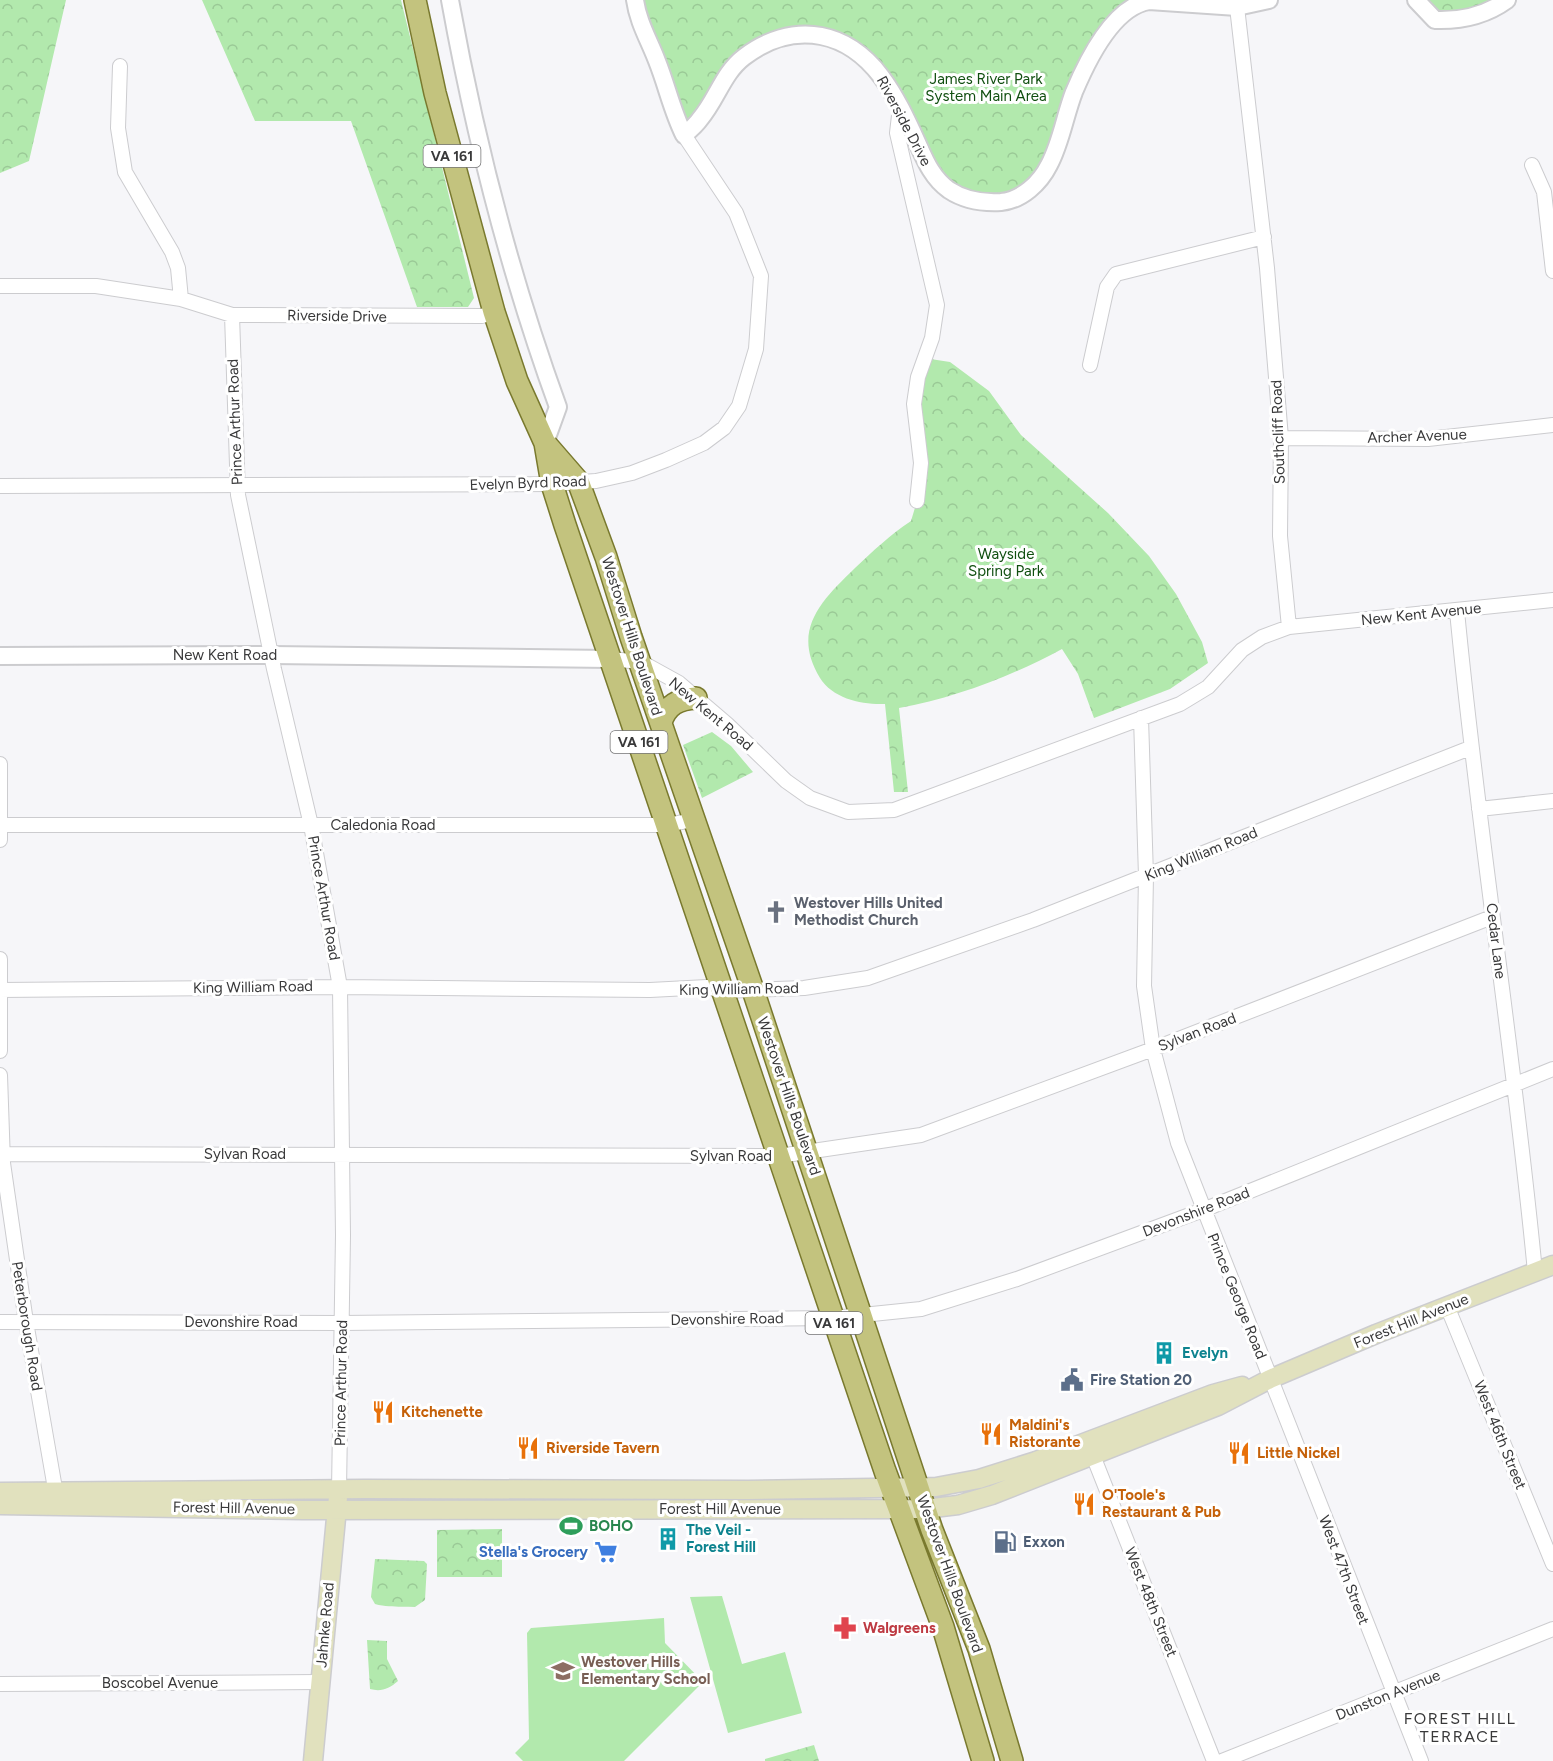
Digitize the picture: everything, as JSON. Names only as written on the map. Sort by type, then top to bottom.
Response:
[{"type":"main road","name":"Westover Hills Boulevard","points":[[415,0],[435,93],[494,312],[517,381],[545,443],[552,484],[610,659],[832,1318],[948,1639],[983,1761]]},
{"type":"main road","name":"Westover Hills Boulevard","points":[[545,443],[578,481],[753,990],[925,1509],[951,1583],[979,1649],[1012,1761]]},
{"type":"main road","points":[[661,722],[665,711],[675,702],[696,698]]},
{"type":"main road","name":"Forest Hill Avenue","points":[[0,1505],[56,1498],[339,1490],[892,1489],[918,1488],[979,1479],[1091,1449],[1218,1406],[1270,1379],[1553,1265]]},
{"type":"main road","name":"Forest Hill Avenue","points":[[0,1492],[56,1498],[336,1509],[925,1509],[974,1502],[1091,1449]]},
{"type":"main road","name":"Jahnke Road","points":[[313,1761],[339,1490]]},
{"type":"street","name":"Westover Hills Boulevard","points":[[450,0],[469,96],[499,219],[534,342],[558,407],[545,443]]},
{"type":"street","points":[[635,0],[641,25],[657,61],[670,105],[684,135]]},
{"type":"street","name":"Riverside Drive","points":[[684,135],[702,118],[735,64],[759,47],[792,35],[812,34],[847,44],[871,63],[900,107],[930,172],[949,190],[977,202],[1004,202],[1031,190],[1050,165],[1075,90],[1107,30],[1123,13],[1137,3],[1149,1],[1237,7],[1269,0]]},
{"type":"street","points":[[1416,0],[1435,20],[1457,21],[1491,11],[1507,0]]},
{"type":"street","name":"Southcliff Road","points":[[1237,7],[1264,237],[1281,438],[1280,536],[1289,627]]},
{"type":"street","points":[[120,66],[118,128],[125,172],[172,252],[177,268],[181,299]]},
{"type":"street","points":[[900,107],[897,132],[938,305],[932,338],[918,377],[914,404],[921,463],[917,501]]},
{"type":"street","name":"Evelyn Byrd Road","points":[[0,486],[552,484],[596,481],[632,473],[704,443],[724,428],[739,406],[753,361],[761,300],[761,276],[736,213],[684,135]]},
{"type":"street","points":[[1532,165],[1544,192],[1553,271]]},
{"type":"street","points":[[1090,364],[1107,287],[1116,274],[1264,237]]},
{"type":"street","name":"Riverside Drive","points":[[0,286],[96,286],[181,299],[232,315],[482,316],[494,312]]},
{"type":"street","name":"Prince Arthur Road","points":[[232,315],[237,486],[271,655],[311,825],[340,987],[343,1154],[339,1490]]},
{"type":"street","name":"Archer Avenue","points":[[1281,438],[1428,439],[1553,425]]},
{"type":"street","name":"New Kent Avenue","points":[[1289,627],[1553,600]]},
{"type":"street","name":"Cedar Lane","points":[[1457,611],[1470,748],[1514,1084],[1535,1272]]},
{"type":"street","name":"New Kent Road","points":[[0,656],[271,655],[610,659],[641,662],[679,683],[727,724],[786,781],[810,798],[848,812],[894,810],[1180,704],[1208,687],[1242,650],[1262,637],[1289,627]]},
{"type":"street","name":"Prince George Road","points":[[1141,718],[1146,876],[1144,986],[1153,1049],[1178,1143],[1270,1379]]},
{"type":"street","name":"King William Road","points":[[0,990],[340,987],[650,990],[707,987],[722,991],[804,988],[868,978],[1033,920],[1470,748]]},
{"type":"street","points":[[0,764],[0,840]]},
{"type":"street","points":[[1479,809],[1553,801]]},
{"type":"street","name":"Caledonia Road","points":[[0,825],[667,825],[693,820]]},
{"type":"street","name":"Sylvan Road","points":[[1,1154],[779,1156],[808,1153],[921,1135],[1153,1049],[1492,917]]},
{"type":"street","points":[[0,959],[0,1051]]},
{"type":"street","name":"Devonshire Road","points":[[0,1322],[342,1323],[832,1318],[921,1308],[1017,1279],[1203,1210],[1553,1069]]},
{"type":"street","name":"Peterborough Road","points":[[0,1075],[1,1154],[26,1322],[56,1498]]},
{"type":"street","name":"West 46th Street","points":[[1447,1306],[1553,1564]]},
{"type":"street","name":"West 47th Street","points":[[1270,1379],[1421,1761]]},
{"type":"street","name":"West 48th Street","points":[[1091,1449],[1214,1761]]},
{"type":"street","name":"Dunston Avenue","points":[[1222,1761],[1553,1629]]},
{"type":"street","name":"Boscobel Avenue","points":[[0,1684],[319,1682]]},
{"type":"green space","points":[[0,0],[66,0],[29,161],[0,173]]},
{"type":"green space","points":[[202,0],[401,0],[474,298],[468,307],[417,307],[351,121],[255,121]]},
{"type":"green space","name":"James River Park System Main Area","points":[[635,0],[1269,0],[1149,1],[1107,30],[1050,165],[1004,202],[949,190],[889,88],[830,38],[759,47],[684,135]]},
{"type":"green space","points":[[1416,0],[1507,0],[1435,20]]},
{"type":"green space","name":"Wayside Spring Park","points":[[924,358],[950,362],[989,391],[1021,435],[1108,513],[1149,556],[1176,594],[1202,642],[1208,663],[1170,689],[1094,718],[1078,674],[1062,649],[983,685],[899,708],[908,792],[894,792],[885,704],[858,702],[833,691],[820,678],[808,645],[809,631],[814,617],[831,592],[875,549],[911,521],[917,501],[911,431]]},
{"type":"green space","points":[[712,732],[731,746],[753,772],[702,798],[683,745]]},
{"type":"green space","points":[[502,1529],[502,1577],[437,1577],[437,1530]]},
{"type":"green space","points":[[375,1559],[424,1561],[427,1564],[425,1600],[415,1607],[375,1604],[371,1597]]},
{"type":"green space","points":[[722,1596],[742,1664],[785,1652],[802,1713],[728,1733],[690,1597]]},
{"type":"green space","points":[[664,1618],[665,1643],[703,1682],[624,1761],[523,1761],[515,1753],[529,1739],[527,1633],[531,1628]]},
{"type":"green space","points":[[367,1640],[387,1641],[387,1659],[398,1681],[388,1688],[370,1689]]},
{"type":"green space","points":[[814,1745],[819,1761],[765,1761],[765,1759]]},
{"type":"place","name":"Westover Hills United Methodist Church","points":[[776,912]]},
{"type":"place","name":"Evelyn","points":[[1164,1353]]},
{"type":"place","name":"Fire Station 20","points":[[1072,1380]]},
{"type":"place","name":"Kitchenette","points":[[383,1412]]},
{"type":"place","name":"Maldini's Ristorante","points":[[991,1434]]},
{"type":"place","name":"Riverside Tavern","points":[[528,1448]]},
{"type":"place","name":"Little Nickel","points":[[1239,1453]]},
{"type":"place","name":"O'Toole's Restaurant & Pub","points":[[1084,1504]]},
{"type":"place","name":"BOHO","points":[[571,1526]]},
{"type":"place","name":"The Veil - Forest Hill","points":[[668,1539]]},
{"type":"place","name":"Exxon","points":[[1005,1542]]},
{"type":"place","name":"Stella's Grocery","points":[[606,1552]]},
{"type":"place","name":"Walgreens","points":[[845,1628]]},
{"type":"place","name":"Westover Hills Elementary School","points":[[563,1671]]},
{"type":"district","name":"FOREST HILL TERRACE","points":[[1460,1727]]}]
